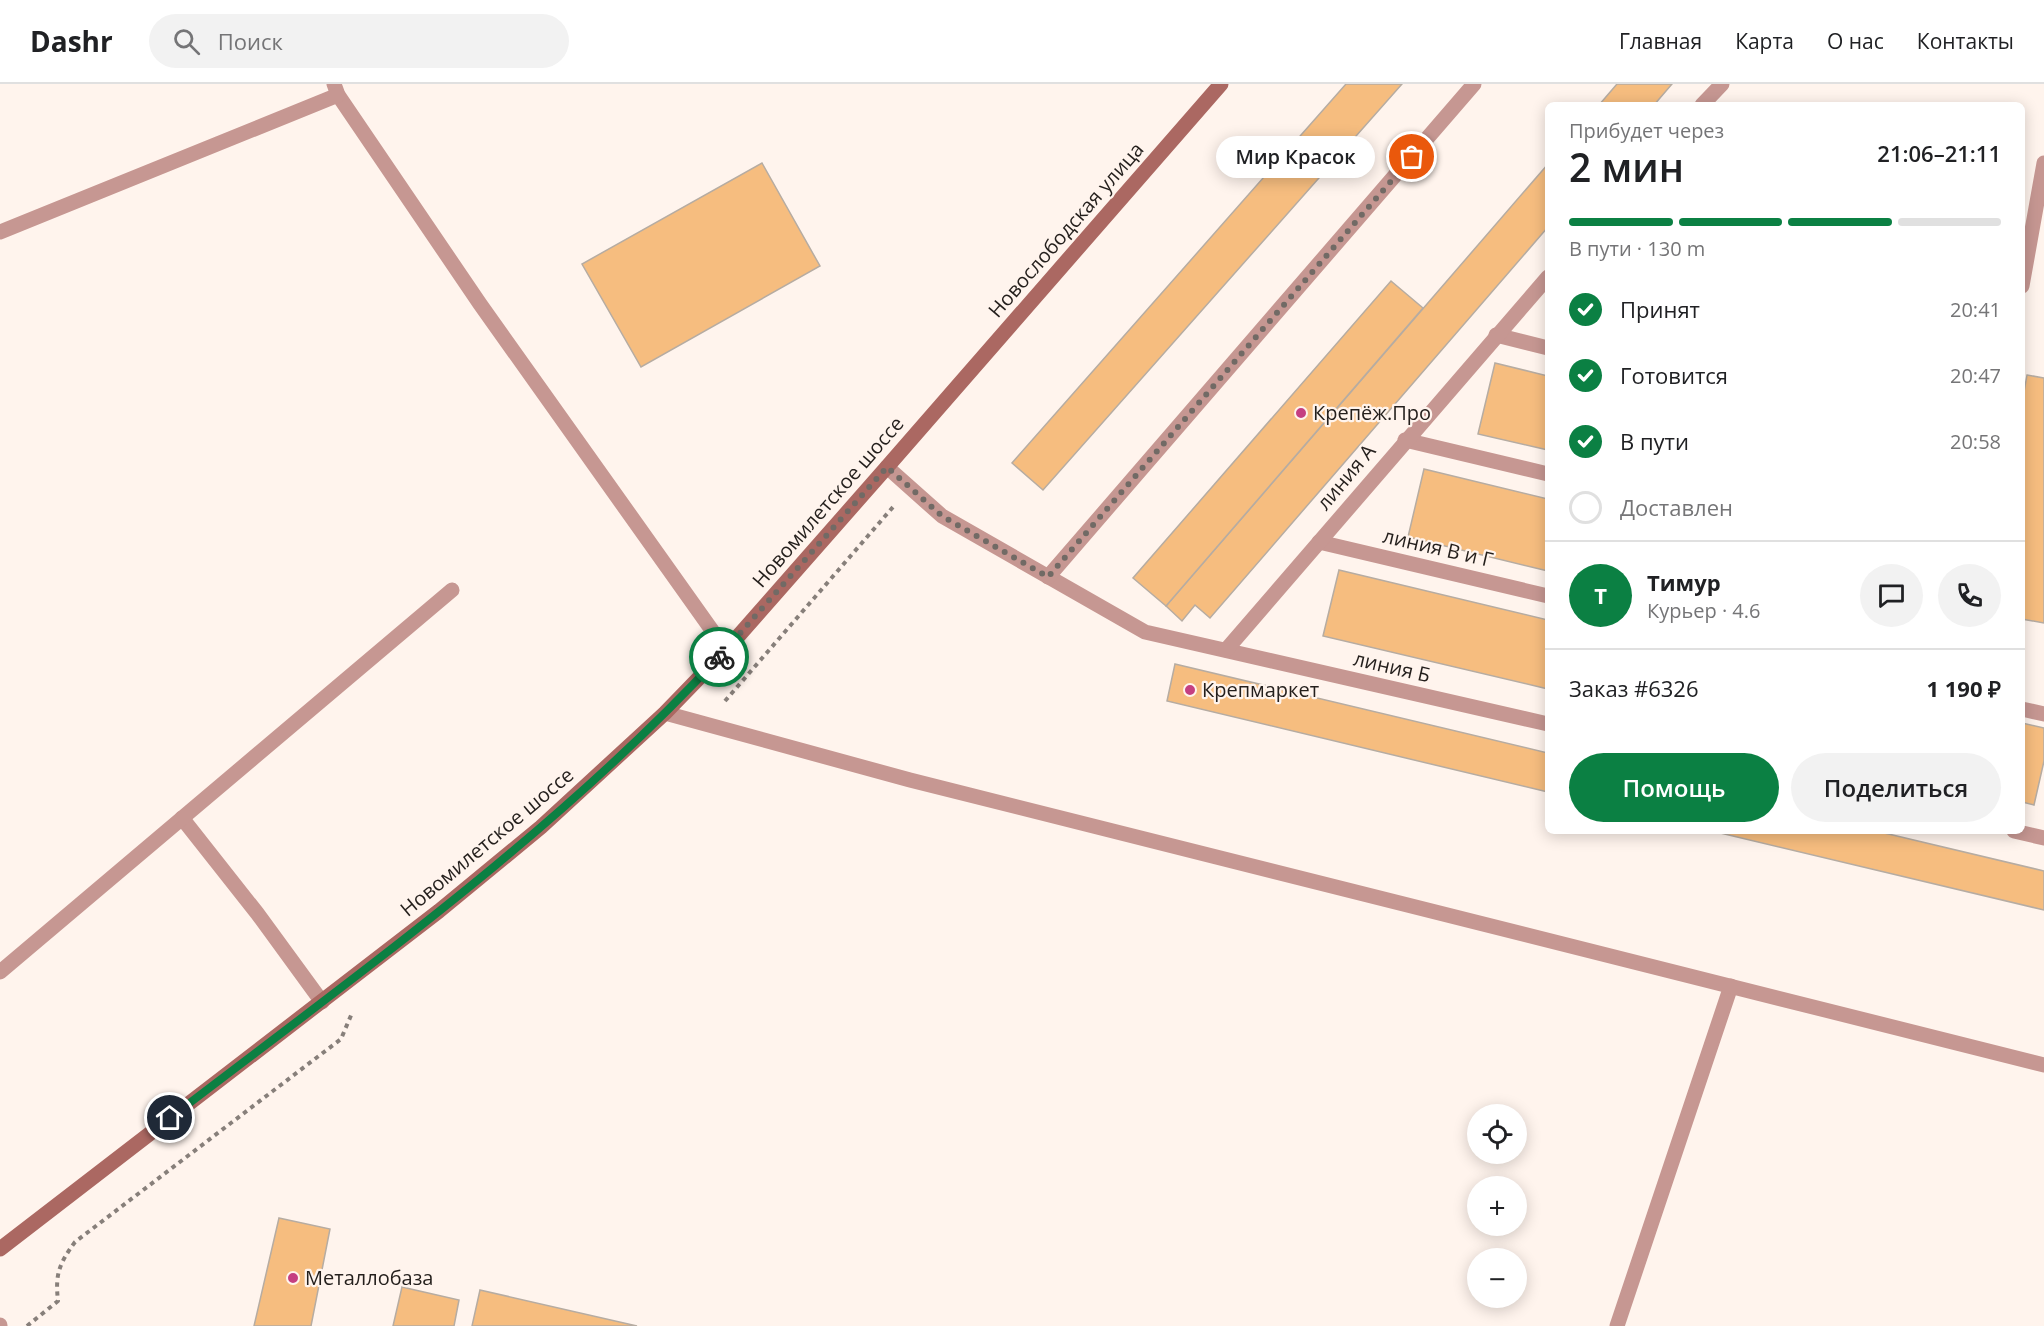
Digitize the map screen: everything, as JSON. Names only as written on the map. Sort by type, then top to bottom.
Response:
[{"type":"main road","name":"Новослободская улица","points":[[942,404],[1221,84]]},
{"type":"main road","name":"Новомилетское шоссе","points":[[0,1249],[439,911],[541,827],[665,713],[726,650],[942,404]]},
{"type":"street","points":[[1048,577],[1474,84]]},
{"type":"street","points":[[1705,102],[1722,84]]},
{"type":"street","points":[[0,232],[336,89],[480,304],[659,559],[726,650]]},
{"type":"street","points":[[2025,269],[2044,163]]},
{"type":"street","name":"линия А","points":[[1226,650],[1545,280]]},
{"type":"street","points":[[1496,335],[1545,347]]},
{"type":"street","points":[[1405,440],[1545,473]]},
{"type":"street","name":"линия Б","points":[[887,467],[942,516],[1145,632],[1545,723]]},
{"type":"street","name":"линия В и Г","points":[[1319,542],[1545,595]]},
{"type":"street","points":[[0,972],[452,590]]},
{"type":"street","points":[[2025,710],[2044,714]]},
{"type":"street","points":[[665,713],[910,780],[2044,1065]]},
{"type":"street","points":[[182,818],[322,1002]]},
{"type":"street","points":[[2025,834],[2044,838]]},
{"type":"street","points":[[1617,1326],[1731,986]]},
{"type":"path","points":[[704,724],[909,488]]},
{"type":"path","points":[[27,1326],[58,1301],[56,1281],[62,1260],[75,1242],[341,1039],[354,1010]]},
{"type":"building","points":[[1346,84],[1402,84],[1043,490],[1012,463]]},
{"type":"building","points":[[1617,84],[1672,84],[1657,102],[1602,102]]},
{"type":"building","points":[[762,163],[820,266],[641,367],[582,264]]},
{"type":"building","points":[[1545,167],[1545,230],[1210,618],[1195,605],[1182,621],[1166,606]]},
{"type":"building","points":[[1391,281],[1423,308],[1166,606],[1133,578]]},
{"type":"building","points":[[1495,363],[1545,375],[1545,449],[1478,434]]},
{"type":"building","points":[[2027,375],[2044,378],[2044,623],[2025,620],[2025,386]]},
{"type":"building","points":[[1424,469],[1545,498],[1545,570],[1408,537]]},
{"type":"building","points":[[1339,570],[1545,619],[1545,688],[1323,636]]},
{"type":"building","points":[[1175,664],[1545,752],[1545,791],[1167,701]]},
{"type":"building","points":[[2025,724],[2044,728],[2044,761],[2034,805],[2025,803]]},
{"type":"building","points":[[1725,834],[1889,834],[2044,871],[2044,910]]},
{"type":"building","name":"Металлобаза","points":[[279,1218],[330,1229],[311,1326],[254,1326]]},
{"type":"building","points":[[402,1287],[459,1300],[454,1326],[393,1326]]},
{"type":"building","points":[[480,1290],[637,1326],[472,1326]]},
{"type":"way so far","points":[[719,657],[887,467],[942,516],[1048,577],[1412,157]]},
{"type":"place","name":"Мир Красок","points":[[1412,157]]},
{"type":"place","name":"Крепёж.Про","points":[[1301,413]]},
{"type":"place","name":"Крепмаркет","points":[[1190,690]]},
{"type":"place","name":"Металлобаза","points":[[293,1278]]},
{"type":"route","points":[[170,1118],[439,911],[541,827],[665,713],[719,657]]}]
